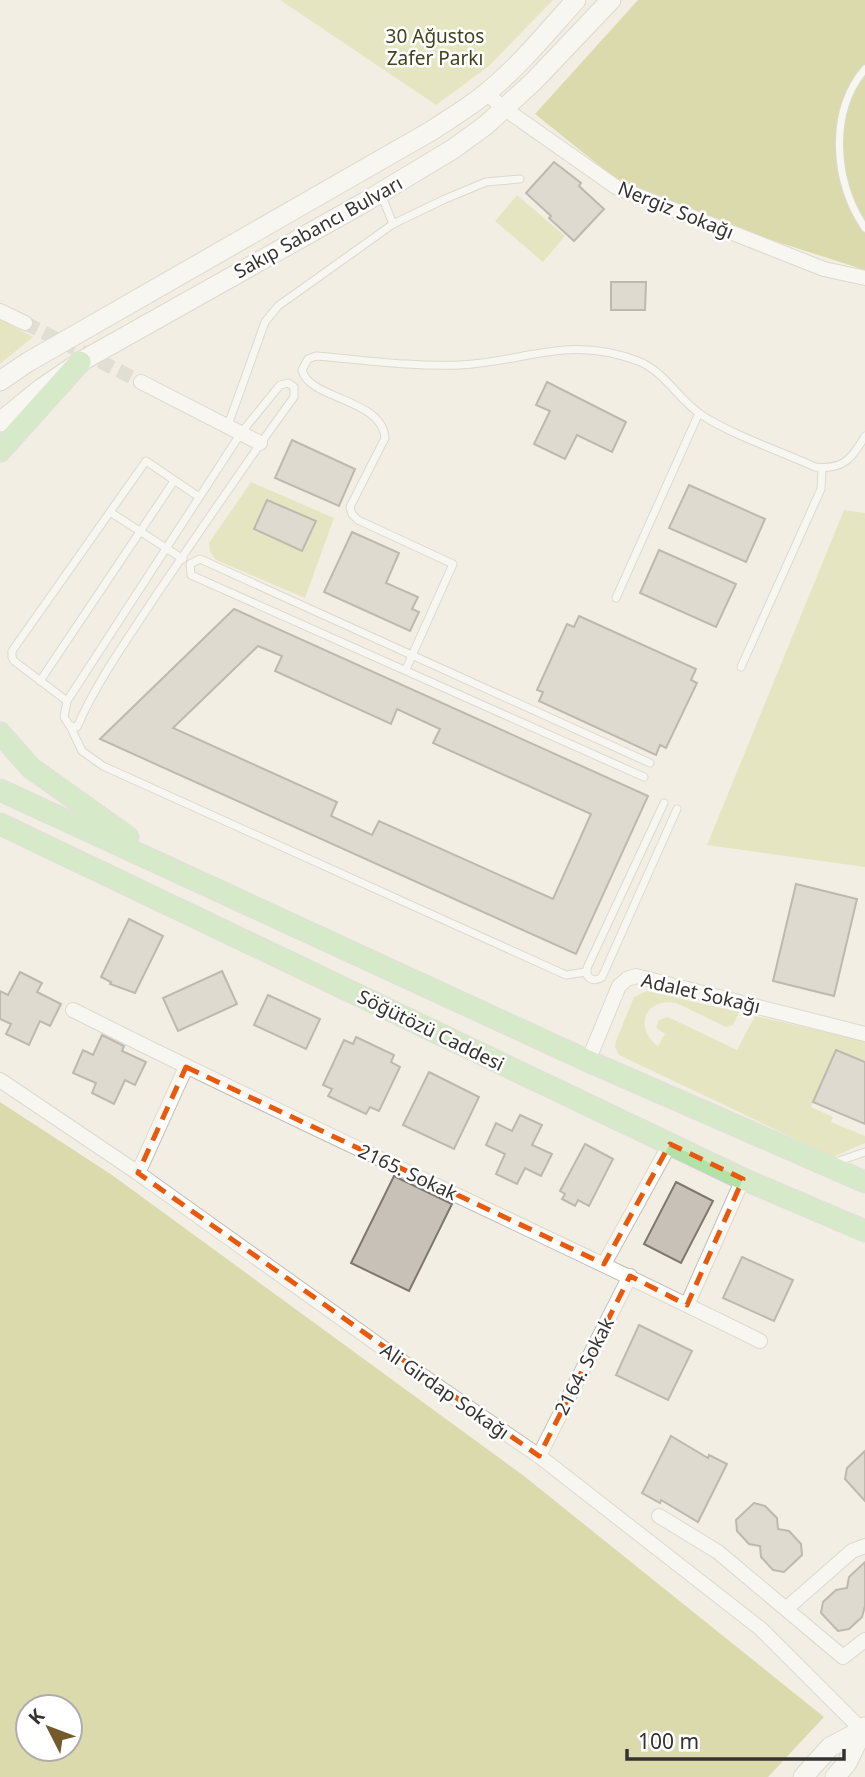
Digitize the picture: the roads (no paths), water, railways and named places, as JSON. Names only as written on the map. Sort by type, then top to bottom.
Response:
[{"type":"main road","points":[[0,451],[80,362]]},
{"type":"main road","points":[[0,733],[31,768],[170,867]]},
{"type":"main road","name":"Söğütözü Caddesi","points":[[0,789],[589,1062],[865,1182]]},
{"type":"main road","name":"Söğütözü Caddesi","points":[[0,824],[743,1179],[865,1231]]},
{"type":"street","name":"Sakıp Sabancı Bulvarı","points":[[0,381],[28,362],[431,131],[486,93],[514,68],[576,0]]},
{"type":"street","name":"Sakıp Sabancı Bulvarı","points":[[0,422],[43,387],[80,362],[381,193],[453,149],[505,109],[611,0]]},
{"type":"street","name":"Nergiz Sokağı","points":[[486,93],[616,187],[824,269],[865,278]]},
{"type":"street","points":[[0,311],[25,323]]},
{"type":"street","points":[[141,382],[260,443]]},
{"type":"street","name":"Adalet Sokağı","points":[[589,1062],[619,986],[636,976],[865,1034]]},
{"type":"street","name":"2165. Sokak","points":[[74,1010],[186,1067],[630,1276],[760,1341]]},
{"type":"street","points":[[138,1172],[186,1067]]},
{"type":"street","name":"Ali Girdap Sokağı","points":[[0,1080],[138,1172],[404,1363],[539,1456],[761,1629],[864,1730]]},
{"type":"street","points":[[604,1264],[670,1144]]},
{"type":"street","points":[[687,1305],[743,1179]]},
{"type":"street","name":"2164. Sokak","points":[[539,1456],[630,1276]]},
{"type":"street","points":[[659,1517],[718,1552],[843,1657],[865,1640]]},
{"type":"street","points":[[787,1608],[852,1551],[865,1546]]},
{"type":"street","points":[[803,1777],[830,1747],[864,1730]]},
{"type":"street","points":[[835,1777],[847,1763],[864,1730]]},
{"type":"lane","points":[[865,69],[849,92],[843,114],[839,154],[846,190],[865,228]]},
{"type":"lane","points":[[228,425],[265,322],[278,306],[393,225],[485,182],[520,179]]},
{"type":"lane","points":[[381,193],[393,225]]},
{"type":"lane","points":[[586,972],[566,975],[103,766],[82,751],[71,726],[64,718],[66,702],[242,433],[280,385],[291,384],[302,375],[304,362],[316,356],[450,365],[502,360],[554,349],[605,351],[648,366],[666,379],[682,399],[699,413],[802,461],[822,467],[836,466],[854,456],[865,436]]},
{"type":"lane","points":[[302,375],[307,382],[375,416],[382,426],[385,438],[350,507],[355,517],[453,564],[406,670]]},
{"type":"lane","points":[[71,726],[77,727],[89,699],[260,443],[294,397],[295,390],[291,384]]},
{"type":"lane","points":[[615,598],[699,413]]},
{"type":"lane","points":[[66,702],[14,661],[12,651],[146,461],[199,497]]},
{"type":"lane","points":[[741,667],[821,489],[822,467]]},
{"type":"lane","points":[[40,681],[174,481]]},
{"type":"lane","points":[[110,512],[190,564],[191,575],[644,777]]},
{"type":"lane","points":[[190,564],[200,559],[650,763]]},
{"type":"lane","points":[[586,972],[664,803]]},
{"type":"lane","points":[[586,972],[592,979],[602,977],[677,809]]},
{"type":"lane","points":[[828,1165],[865,1152]]},
{"type":"tunnel","points":[[25,323],[141,382]]},
{"type":"park label","name":"30 Ağustos Zafer Parkı","points":[[435,47]]}]
